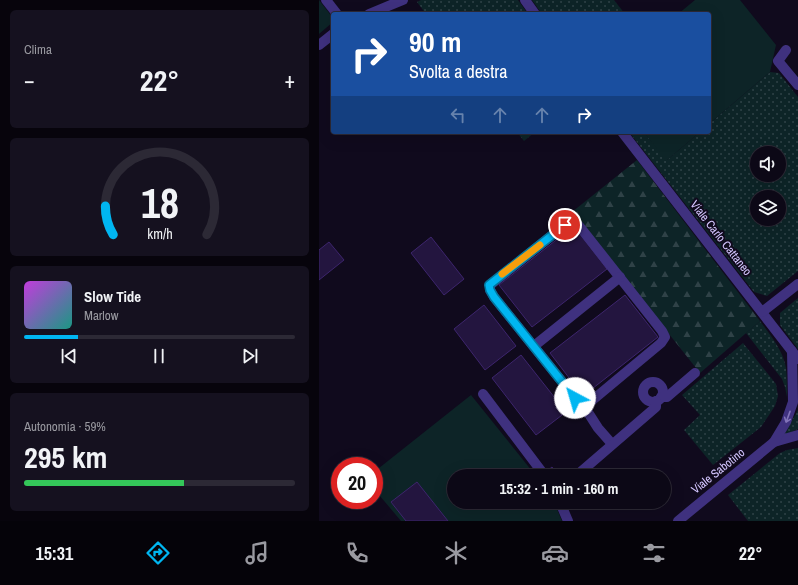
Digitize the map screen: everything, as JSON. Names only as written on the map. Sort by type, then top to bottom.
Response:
[{"type":"street","points":[[326,0],[335,12]]},
{"type":"street","points":[[374,12],[403,0]]},
{"type":"street","points":[[525,0],[534,12]]},
{"type":"street","points":[[319,45],[331,36]]},
{"type":"street","points":[[786,50],[778,61],[798,85]]},
{"type":"street","name":"Viale Carlo Cattaneo","points":[[624,134],[798,359]]},
{"type":"street","points":[[581,403],[589,403],[665,338],[662,331],[575,222],[565,225],[489,285],[494,297],[575,398],[581,403],[598,428],[612,444]]},
{"type":"street","points":[[533,346],[620,277]]},
{"type":"street","points":[[762,312],[798,284]]},
{"type":"street","points":[[774,442],[786,422],[795,401],[792,351]]},
{"type":"street","points":[[584,469],[656,406],[659,399],[667,398],[695,373]]},
{"type":"street","points":[[483,394],[540,469]]},
{"type":"street","points":[[774,442],[798,435]]},
{"type":"street","name":"Viale Sabotino","points":[[678,521],[774,442]]},
{"type":"street","points":[[563,509],[568,521]]},
{"type":"green space","points":[[319,0],[331,15],[331,24],[319,34]]},
{"type":"green space","points":[[421,0],[518,0],[527,12],[424,12],[417,2]]},
{"type":"green space","points":[[532,0],[614,0],[623,12],[541,12]]},
{"type":"green space","points":[[695,0],[740,0],[776,45],[770,72],[711,122],[711,12],[680,12]]},
{"type":"green space","points":[[770,72],[779,73],[798,97],[798,271],[767,296],[754,292],[631,134],[646,134],[667,160],[698,134],[711,134],[711,122]]},
{"type":"green space","points":[[519,134],[533,134],[524,141]]},
{"type":"green space","points":[[646,134],[698,134],[666,161]]},
{"type":"green space","points":[[637,160],[760,321],[700,373],[572,212]]},
{"type":"green space","points":[[798,298],[798,349],[780,325],[780,313]]},
{"type":"green space","points":[[760,321],[776,343],[782,355],[786,368],[787,397],[782,379],[746,333]]},
{"type":"green space","points":[[743,343],[776,384],[778,396],[775,406],[761,427],[713,465],[684,430],[700,415],[682,395]]},
{"type":"green space","points":[[471,395],[530,469],[447,469],[447,509],[557,509],[562,521],[401,521],[383,500],[383,465]]},
{"type":"green space","points":[[798,410],[798,429],[784,435]]},
{"type":"green space","points":[[798,448],[798,521],[748,521],[728,495],[780,453]]},
{"type":"building","points":[[574,226],[607,269],[532,327],[499,285]]},
{"type":"building","points":[[431,237],[464,279],[444,295],[411,253]]},
{"type":"building","points":[[329,242],[344,260],[319,280],[319,250]]},
{"type":"building","points":[[625,295],[658,337],[583,396],[550,353]]},
{"type":"building","points":[[484,305],[516,346],[485,370],[454,329]]},
{"type":"building","points":[[521,355],[566,412],[536,435],[492,378]]},
{"type":"building","points":[[417,482],[448,521],[406,521],[391,502]]},
{"type":"slow traffic","points":[[502,274],[540,245]]},
{"type":"route","points":[[565,225],[489,285],[494,297],[575,398]]}]
